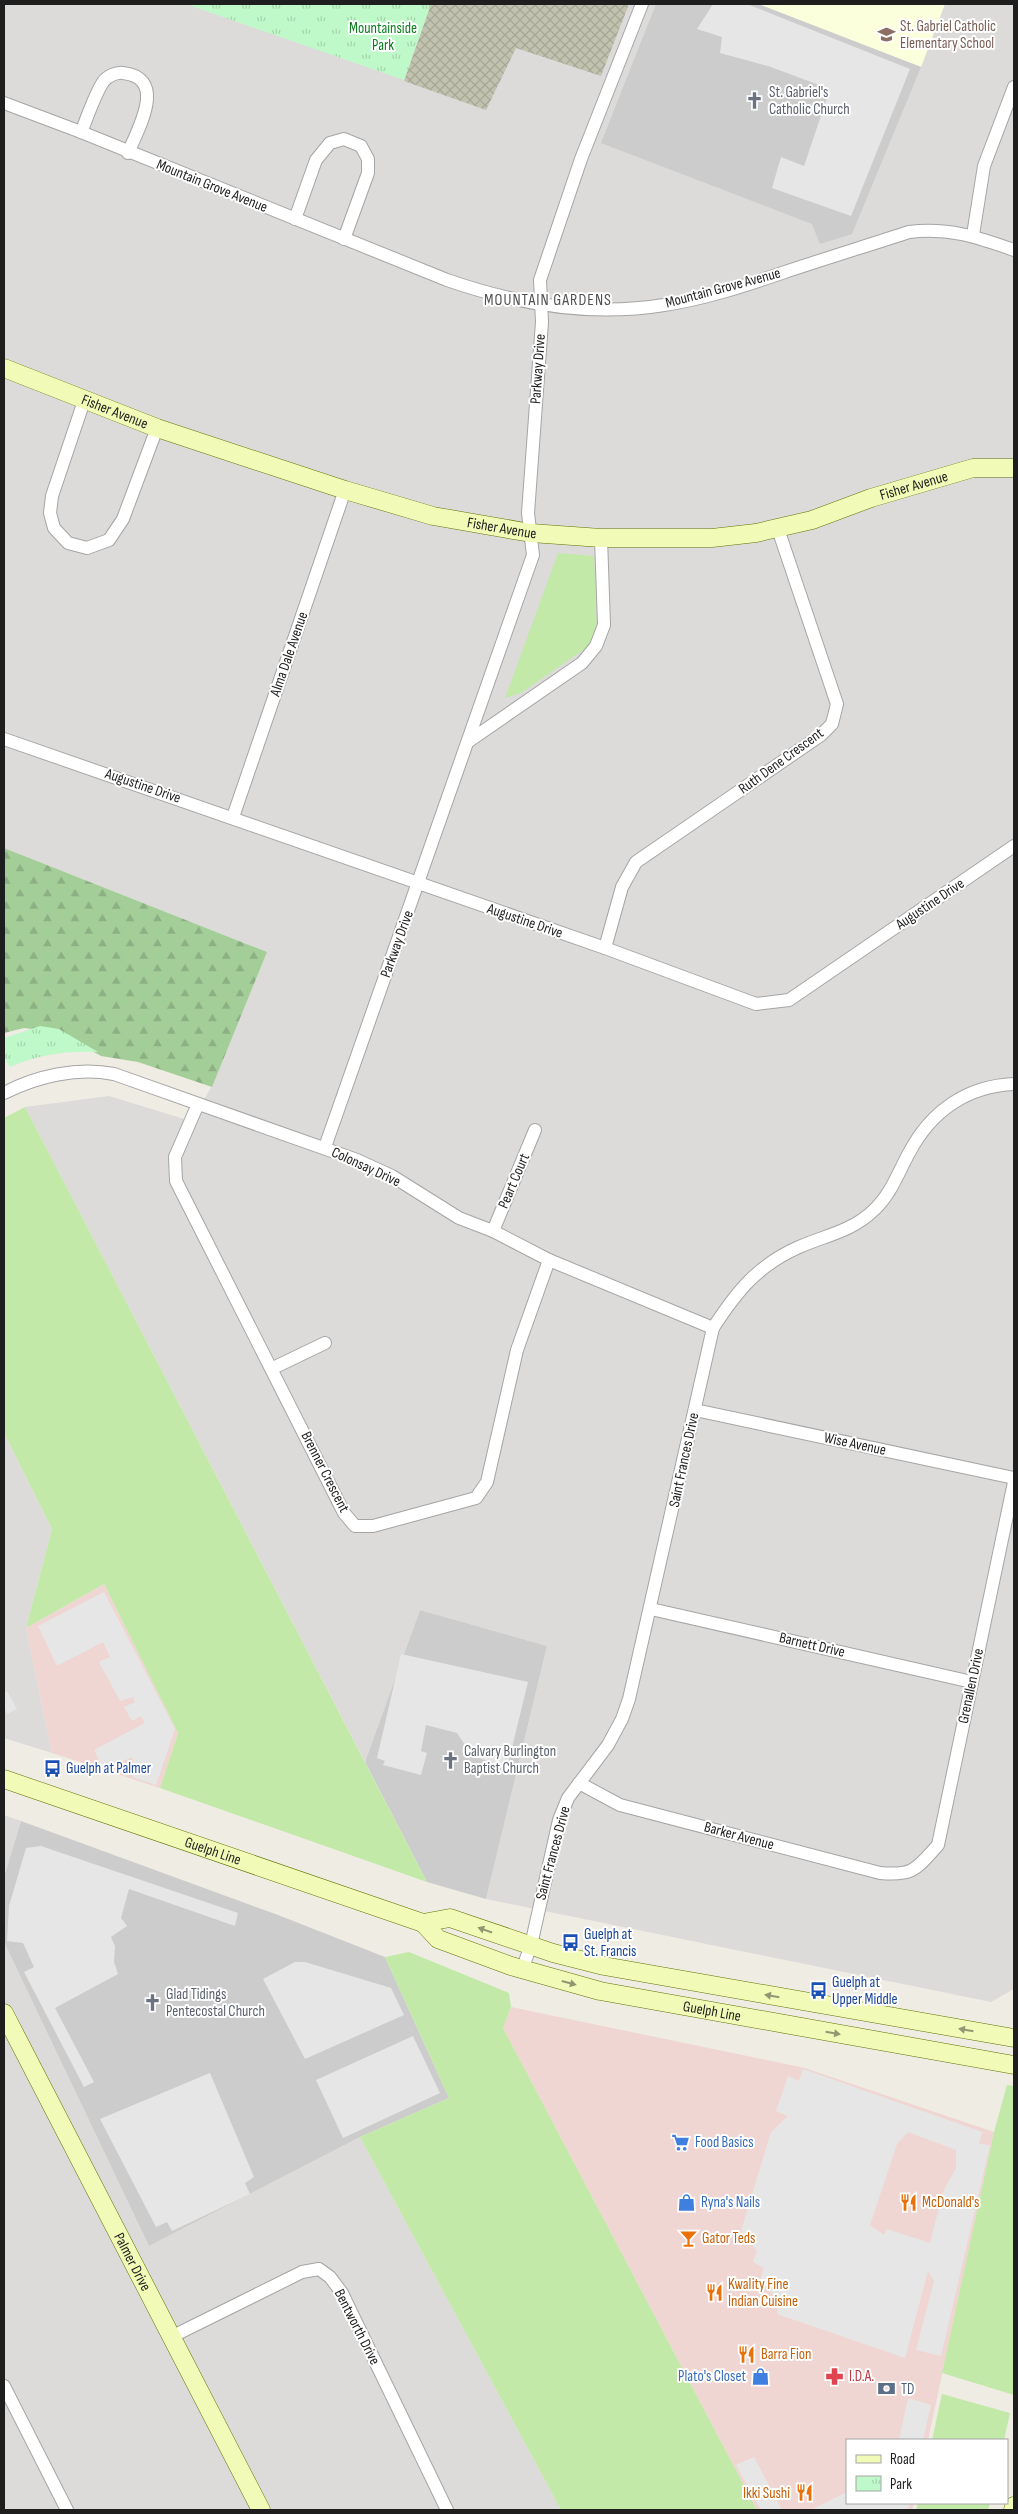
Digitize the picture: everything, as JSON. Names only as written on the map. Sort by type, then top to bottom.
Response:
[{"type":"main road","name":"Fisher Avenue","points":[[4,368],[85,398],[157,428],[345,490],[433,516],[531,533],[601,538],[712,538],[778,529],[812,520],[871,498],[973,468],[1014,468]]},
{"type":"main road","name":"Guelph Line","points":[[4,1782],[423,1923],[438,1939],[522,1970],[600,1991],[1014,2065]]},
{"type":"main road","name":"Guelph Line","points":[[423,1923],[450,1918],[531,1945],[604,1966],[1014,2038]]},
{"type":"main road","points":[[774,2023],[816,2004]]},
{"type":"main road","name":"Palmer Drive","points":[[4,2012],[170,2337],[261,2510]]},
{"type":"main road","points":[[1013,2510],[1014,2506]]},
{"type":"street","name":"Parkway Drive","points":[[325,1148],[533,555],[528,513],[542,322],[539,285],[581,159],[642,4]]},
{"type":"street","points":[[81,132],[104,80],[118,72],[132,74],[144,83],[148,98],[128,152]]},
{"type":"street","points":[[974,235],[984,166],[1014,87]]},
{"type":"street","name":"Mountain Grove Avenue","points":[[4,103],[489,295],[540,305],[622,308],[664,305],[704,297],[909,232],[933,229],[974,235],[1014,250]]},
{"type":"street","points":[[295,218],[316,160],[330,143],[344,139],[361,146],[368,159],[368,173],[344,239]]},
{"type":"street","points":[[85,398],[52,496],[50,513],[54,528],[68,543],[87,548],[109,540],[123,520],[157,428]]},
{"type":"street","name":"Alma Dale Avenue","points":[[233,818],[345,490]]},
{"type":"street","name":"Ruth Dene Crescent","points":[[606,948],[622,887],[636,862],[821,735],[832,724],[837,704],[778,529]]},
{"type":"street","points":[[469,741],[582,663],[596,646],[604,625],[601,538]]},
{"type":"street","name":"Augustine Drive","points":[[4,738],[606,948],[756,1004],[789,1000],[1014,846]]},
{"type":"street","name":"Colonsay Drive","points":[[4,1093],[17,1086],[60,1074],[97,1071],[114,1074],[325,1148],[392,1176],[459,1218],[493,1231],[549,1260],[713,1328]]},
{"type":"street","name":"Saint Frances Drive","points":[[522,1970],[531,1945],[559,1820],[568,1798],[608,1745],[622,1719],[651,1609],[713,1328],[733,1297],[763,1267],[800,1246],[843,1232],[874,1210],[895,1184],[910,1152],[929,1121],[954,1100],[975,1091],[1014,1084]]},
{"type":"street","name":"Brenner Crescent","points":[[198,1104],[175,1157],[176,1181],[344,1513],[355,1526],[373,1526],[476,1498],[487,1482],[517,1350],[549,1260]]},
{"type":"street","name":"Peart Court","points":[[493,1231],[535,1130]]},
{"type":"street","points":[[272,1368],[325,1343]]},
{"type":"street","name":"Wise Avenue","points":[[695,1410],[1014,1480]]},
{"type":"street","name":"Grenallen Drive","points":[[903,1875],[918,1867],[938,1845],[1014,1480]]},
{"type":"street","name":"Barnett Drive","points":[[651,1609],[972,1682]]},
{"type":"street","name":"Barker Avenue","points":[[579,1783],[620,1805],[880,1874],[903,1875]]},
{"type":"street","name":"Bentworth Drive","points":[[170,2337],[302,2272],[319,2270],[330,2278],[342,2293],[447,2510]]},
{"type":"street","points":[[4,2386],[67,2510]]},
{"type":"shaded area","points":[[4,4],[1014,4],[1014,1989],[991,2002],[486,1899],[547,1646],[420,1610],[365,1762],[25,1107],[109,1096],[191,1121],[212,1086],[267,952],[4,848]]},
{"type":"shaded area","points":[[431,4],[629,4],[601,76],[516,48],[486,110],[404,81]]},
{"type":"shaded area","points":[[656,4],[758,4],[921,67],[852,234],[820,244],[812,224],[601,143]]},
{"type":"shaded area","points":[[713,4],[747,4],[910,69],[851,216],[772,188],[781,157],[804,166],[830,89],[768,66],[720,53],[722,37],[697,29]]},
{"type":"shaded area","name":"St. Gabriel Catholic Elementary School","points":[[758,4],[945,4],[921,67]]},
{"type":"shaded area","points":[[4,1433],[52,1529],[26,1628],[52,1753],[4,1738]]},
{"type":"shaded area","points":[[104,1584],[178,1733],[160,1788],[52,1753],[26,1628]]},
{"type":"shaded area","points":[[104,1592],[175,1729],[156,1785],[132,1777],[135,1769],[132,1757],[109,1768],[102,1767],[94,1750],[145,1723],[141,1716],[132,1721],[124,1707],[135,1702],[133,1697],[120,1701],[99,1662],[110,1657],[103,1642],[57,1666],[38,1626]]},
{"type":"shaded area","points":[[420,1610],[547,1646],[486,1899],[427,1882],[365,1762]]},
{"type":"shaded area","points":[[401,1654],[528,1682],[507,1768],[462,1752],[465,1745],[457,1733],[426,1725],[421,1751],[427,1753],[421,1775],[383,1765],[385,1761],[377,1758]]},
{"type":"shaded area","points":[[7,1691],[17,1709],[7,1714],[4,1707],[4,1693]]},
{"type":"shaded area","points":[[4,1815],[21,1821],[4,1877]]},
{"type":"shaded area","points":[[21,1821],[278,1915],[385,1957],[449,2098],[360,2137],[149,2246],[4,1942],[4,1877]]},
{"type":"shaded area","points":[[41,1846],[238,1913],[235,1926],[129,1889],[121,1918],[127,1926],[111,1937],[115,1946],[114,1962],[118,1974],[55,2008],[94,2082],[84,2087],[24,1972],[34,1967],[23,1943],[7,1941],[9,1906],[26,1848]]},
{"type":"shaded area","points":[[4,1942],[149,2246],[360,2137],[561,2510],[4,2510]]},
{"type":"shaded area","points":[[295,1962],[305,1962],[391,1988],[404,2015],[305,2059],[263,1979]]},
{"type":"shaded area","points":[[511,2007],[805,2068],[994,2132],[928,2439],[846,2439],[846,2504],[914,2504],[912,2510],[757,2510],[503,2028]]},
{"type":"shaded area","points":[[413,2036],[440,2093],[343,2138],[316,2080]]},
{"type":"shaded area","points":[[803,2069],[982,2132],[979,2144],[990,2145],[941,2356],[916,2350],[934,2281],[928,2271],[905,2358],[777,2314],[779,2302],[760,2280],[764,2268],[753,2262],[757,2251],[741,2231],[771,2132],[788,2116],[776,2111],[788,2076],[799,2081]],"holes":[[[908,2132],[956,2150],[956,2168],[943,2192],[930,2243],[887,2229],[884,2235],[870,2225],[897,2144]]]},
{"type":"shaded area","points":[[210,2073],[254,2177],[245,2183],[250,2194],[172,2231],[167,2222],[156,2227],[100,2119]]},
{"type":"shaded area","points":[[908,2398],[931,2405],[923,2439],[899,2439]]},
{"type":"shaded area","points":[[754,2457],[782,2510],[761,2510],[736,2465]]},
{"type":"shaded area","points":[[846,2492],[846,2504],[910,2504],[908,2510],[811,2510]]},
{"type":"green space","name":"Mountainside Park","points":[[186,4],[431,4],[404,80]]},
{"type":"green space","points":[[558,553],[594,556],[597,629],[589,646],[521,693],[505,698]]},
{"type":"green space","points":[[4,848],[267,952],[212,1087],[138,1062],[101,1056],[59,1032],[24,1028],[4,1033]]},
{"type":"green space","points":[[40,1026],[59,1029],[98,1052],[53,1054],[10,1067],[4,1057],[4,1038]]},
{"type":"green space","points":[[25,1107],[427,1882],[160,1788],[178,1733],[104,1584],[26,1628],[52,1529],[4,1433],[4,1118]]},
{"type":"green space","points":[[409,1952],[509,1993],[511,2007],[503,2028],[757,2510],[561,2510],[360,2137],[449,2098],[385,1957]]},
{"type":"green space","points":[[1007,2085],[1014,2086],[1014,2395],[942,2373],[994,2132]]},
{"type":"green space","points":[[942,2394],[1010,2413],[1004,2439],[932,2439]]},
{"type":"green space","points":[[918,2504],[990,2504],[988,2510],[916,2510]]},
{"type":"place","name":"St. Gabriel Catholic Elementary School","points":[[886,35]]},
{"type":"place","name":"St. Gabriel's Catholic Church","points":[[755,101]]},
{"type":"place","name":"Calvary Burlington Baptist Church","points":[[450,1760]]},
{"type":"place","name":"Guelph at Palmer","points":[[52,1768]]},
{"type":"place","name":"Guelph at St. Francis","points":[[570,1943]]},
{"type":"place","name":"Guelph at Upper Middle","points":[[818,1991]]},
{"type":"place","name":"Glad Tidings Pentecostal Church","points":[[152,2003]]},
{"type":"place","name":"Food Basics","points":[[681,2142]]},
{"type":"place","name":"Ryna's Nails","points":[[687,2202]]},
{"type":"place","name":"McDonald's","points":[[908,2202]]},
{"type":"place","name":"Gator Teds","points":[[688,2238]]},
{"type":"place","name":"Kwality Fine Indian Cuisine","points":[[714,2293]]},
{"type":"place","name":"Barra Fion","points":[[747,2354]]},
{"type":"place","name":"Plato's Closet","points":[[760,2376]]},
{"type":"place","name":"I.D.A.","points":[[835,2376]]},
{"type":"place","name":"TD","points":[[887,2389]]},
{"type":"place","name":"Ikki Sushi","points":[[804,2493]]},
{"type":"district","name":"MOUNTAIN GARDENS","points":[[548,300]]}]
